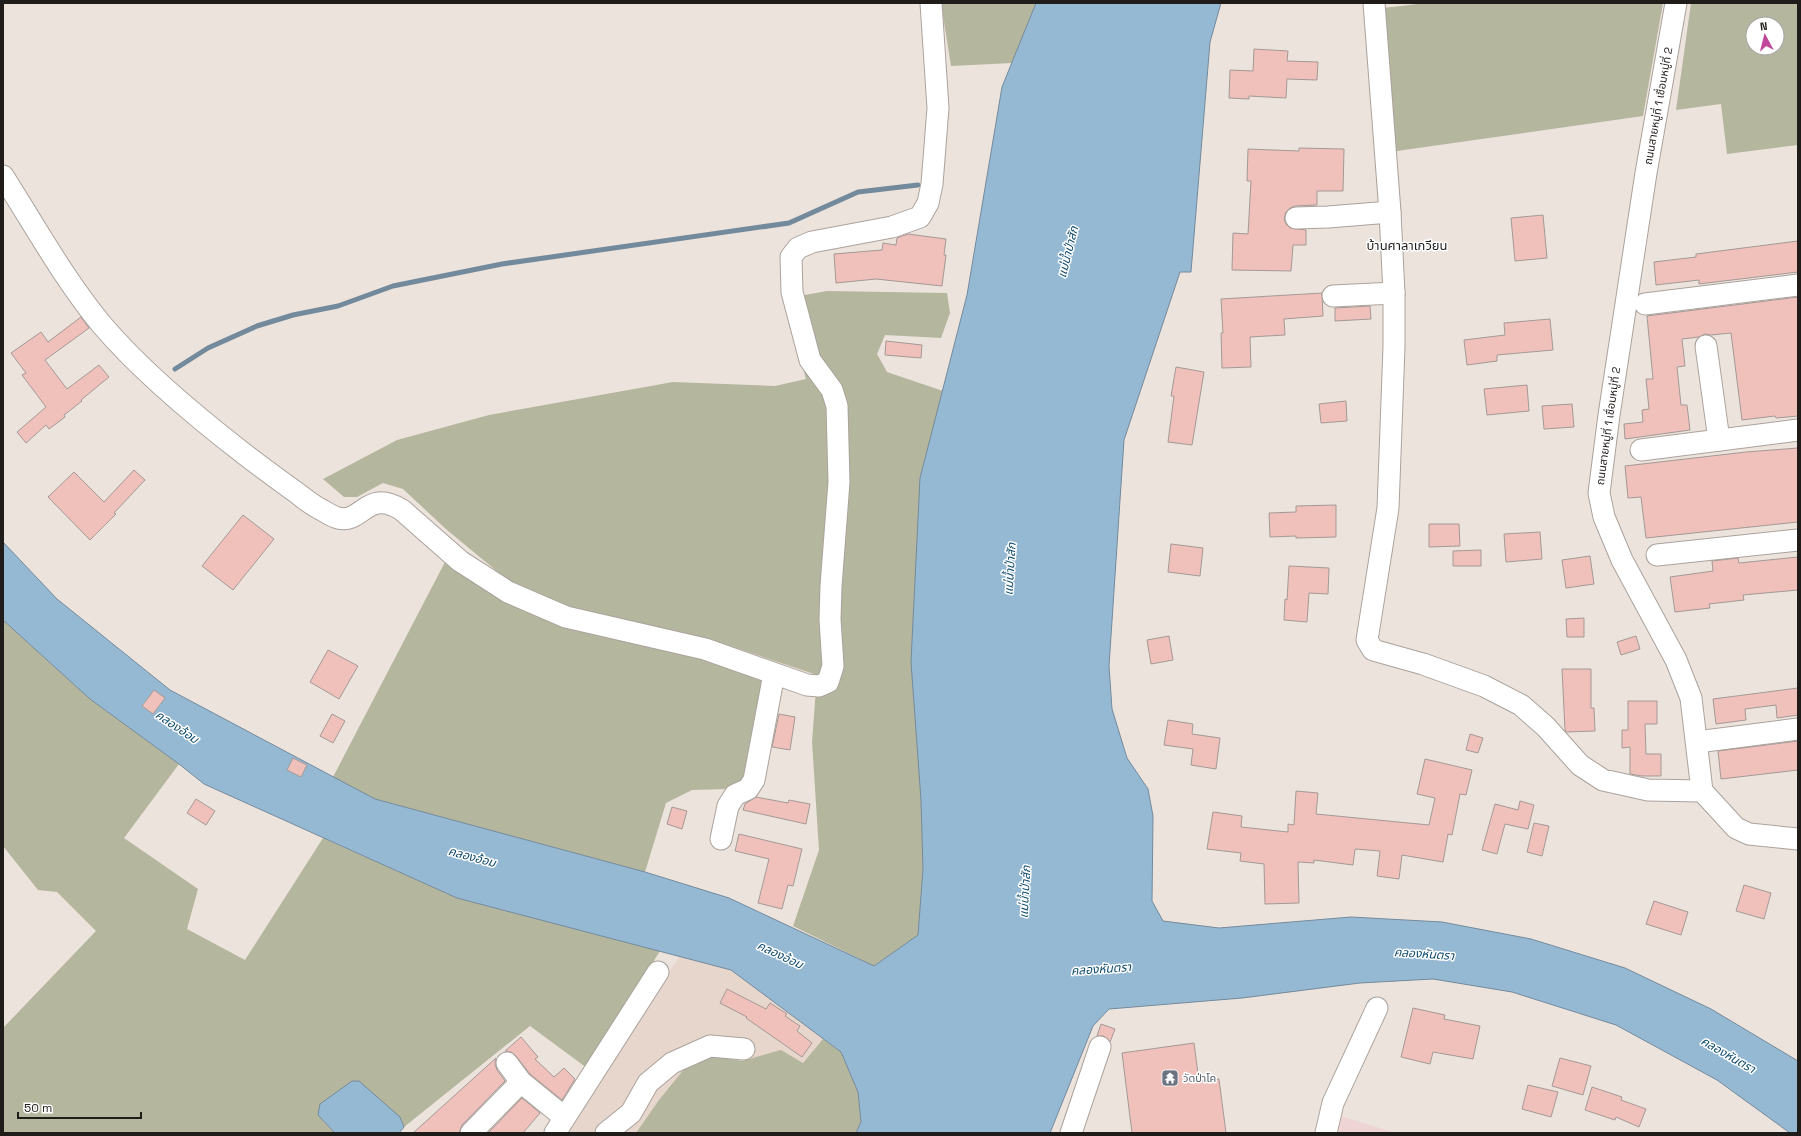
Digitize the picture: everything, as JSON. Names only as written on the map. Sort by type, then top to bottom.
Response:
[{"type":"street","points":[[3,176],[36,231],[76,291],[102,325],[121,345],[207,425],[266,471],[320,509],[338,518],[348,518],[378,502],[391,503],[402,510],[460,561],[508,592],[566,616],[705,649],[746,662],[774,674],[807,685],[819,686],[828,682],[833,666],[830,619],[831,586],[839,482],[836,406],[832,390],[810,360],[792,292],[792,257],[798,248],[812,242],[892,227],[920,218],[928,203],[932,184],[938,108],[931,3]]},
{"type":"street","points":[[1374,3],[1390,212],[1394,293],[1394,369],[1388,508],[1367,640],[1373,650],[1423,664],[1484,686],[1521,705],[1546,727],[1580,765],[1603,780],[1648,790],[1702,791],[1736,828],[1749,834],[1798,840]]},
{"type":"street","name":"ถนนสายหมู่ที่ 1 เชื่อมหมู่ที่ 2","points":[[1676,3],[1645,181],[1609,415],[1599,493],[1604,517],[1622,560],[1676,660],[1691,698],[1702,791]]},
{"type":"street","points":[[1296,218],[1328,218],[1390,212]]},
{"type":"street","points":[[1645,304],[1798,285]]},
{"type":"street","points":[[1333,296],[1394,293]]},
{"type":"street","points":[[1706,346],[1719,440]]},
{"type":"street","points":[[1641,450],[1798,430]]},
{"type":"street","points":[[1657,556],[1798,540]]},
{"type":"street","points":[[721,839],[728,806],[735,795],[748,789],[754,780],[774,674]]},
{"type":"street","points":[[1697,742],[1798,729]]},
{"type":"street","points":[[507,1063],[521,1082],[560,1125],[658,972]]},
{"type":"street","points":[[1326,1133],[1333,1103],[1377,1008]]},
{"type":"street","points":[[606,1133],[632,1113],[648,1083],[672,1063],[710,1046],[744,1049]]},
{"type":"street","points":[[1071,1133],[1100,1047]]},
{"type":"street","points":[[471,1133],[521,1082]]},
{"type":"shaded area","points":[[680,956],[731,970],[841,1052],[856,1133],[561,1133]]},
{"type":"shaded area","points":[[1341,1116],[1396,1133],[1338,1133]]},
{"type":"green space","points":[[941,3],[1036,3],[1012,63],[951,66]]},
{"type":"green space","points":[[1427,3],[1663,3],[1643,116],[1390,152],[1383,8]]},
{"type":"green space","points":[[1691,3],[1798,3],[1798,145],[1727,154],[1721,104],[1676,110]]},
{"type":"green space","points":[[827,291],[947,293],[950,313],[941,338],[885,335],[877,354],[887,372],[943,391],[920,478],[921,800],[923,869],[918,935],[874,966],[793,926],[819,850],[812,742],[817,675],[721,643],[570,609],[510,582],[447,530],[403,489],[383,483],[357,497],[344,497],[323,479],[397,440],[489,415],[673,382],[775,386],[806,379],[783,299]]},
{"type":"green space","points":[[445,562],[504,592],[713,656],[770,679],[746,784],[729,789],[692,790],[666,803],[645,872],[375,799],[333,777]]},
{"type":"green space","points":[[3,620],[90,699],[179,764],[124,838],[198,889],[187,929],[245,960],[323,838],[457,898],[660,951],[587,1068],[530,1026],[404,1127],[400,1117],[318,1115],[335,1133],[3,1133],[3,1028],[96,931],[57,892],[38,890],[3,846]]},
{"type":"green space","points":[[823,1039],[841,1052],[858,1092],[861,1122],[856,1133],[636,1133],[659,1100],[685,1068],[712,1056],[742,1061],[781,1050],[803,1063]]},
{"type":"water","points":[[1036,3],[1221,3],[1210,42],[1191,272],[1180,272],[1124,440],[1109,666],[1112,709],[1127,758],[1148,789],[1153,816],[1152,901],[1163,921],[1219,928],[1351,917],[1442,922],[1531,939],[1625,968],[1711,1009],[1798,1061],[1798,1133],[1790,1133],[1717,1080],[1616,1025],[1512,992],[1433,979],[1360,983],[1242,998],[1109,1009],[1093,1026],[1050,1133],[856,1133],[861,1122],[858,1092],[841,1052],[731,970],[457,898],[204,784],[90,699],[3,620],[3,542],[57,599],[170,690],[375,799],[645,872],[729,898],[874,966],[918,935],[923,869],[921,800],[911,662],[920,478],[967,295],[1002,87]]},
{"type":"water","points":[[352,1081],[359,1081],[400,1117],[404,1127],[399,1133],[335,1133],[318,1115],[320,1104]]},
{"type":"building","points":[[1254,49],[1288,51],[1287,61],[1318,62],[1317,80],[1287,79],[1286,98],[1249,96],[1249,99],[1229,98],[1230,70],[1253,71]]},
{"type":"building","points":[[1299,148],[1344,149],[1343,191],[1317,191],[1317,205],[1295,206],[1286,212],[1284,219],[1290,228],[1306,230],[1306,245],[1293,245],[1291,271],[1232,270],[1233,233],[1248,234],[1251,181],[1247,181],[1248,149],[1299,151]]},
{"type":"building","points":[[1543,215],[1547,258],[1515,261],[1511,218]]},
{"type":"building","points":[[908,234],[946,239],[944,255],[946,255],[942,286],[876,279],[836,283],[834,254],[882,250],[883,243],[896,245],[897,238]]},
{"type":"building","points":[[1798,241],[1798,272],[1699,284],[1699,280],[1656,285],[1654,262],[1696,257],[1696,254]]},
{"type":"building","points":[[1322,293],[1323,316],[1284,319],[1285,335],[1250,337],[1251,367],[1222,368],[1221,333],[1223,333],[1221,299]]},
{"type":"building","points":[[1798,297],[1798,416],[1776,418],[1775,416],[1742,420],[1731,333],[1711,335],[1705,334],[1699,337],[1682,339],[1685,366],[1677,367],[1681,405],[1687,405],[1690,430],[1625,439],[1624,424],[1643,422],[1642,410],[1649,409],[1646,379],[1653,379],[1647,316]]},
{"type":"building","points":[[1370,306],[1371,319],[1335,321],[1335,308]]},
{"type":"building","points":[[81,317],[89,328],[45,360],[67,389],[99,365],[109,377],[64,415],[65,417],[49,429],[46,425],[26,443],[17,432],[46,407],[22,375],[26,373],[11,353],[41,332],[48,342]]},
{"type":"building","points":[[1550,319],[1553,350],[1497,355],[1497,361],[1467,365],[1464,340],[1505,335],[1504,323]]},
{"type":"building","points":[[886,341],[922,345],[921,358],[885,355]]},
{"type":"building","points":[[1176,367],[1204,372],[1192,445],[1168,442],[1174,396],[1171,396]]},
{"type":"building","points":[[1527,385],[1529,411],[1487,415],[1484,389]]},
{"type":"building","points":[[1346,401],[1347,421],[1321,423],[1319,404]]},
{"type":"building","points":[[1572,404],[1574,427],[1544,429],[1542,406]]},
{"type":"building","points":[[1798,448],[1798,522],[1646,538],[1641,497],[1628,498],[1625,466],[1746,452]]},
{"type":"building","points":[[134,470],[145,480],[114,513],[116,514],[90,540],[48,497],[74,472],[104,502]]},
{"type":"building","points":[[1336,505],[1336,537],[1270,537],[1269,513],[1296,512],[1296,506]]},
{"type":"building","points":[[243,515],[274,539],[233,590],[202,566]]},
{"type":"building","points":[[1429,524],[1459,524],[1460,546],[1429,547]]},
{"type":"building","points":[[1540,532],[1542,559],[1506,562],[1504,534]]},
{"type":"building","points":[[1171,544],[1203,548],[1200,576],[1168,572]]},
{"type":"building","points":[[1481,550],[1481,566],[1453,566],[1453,551]]},
{"type":"building","points":[[1590,556],[1594,584],[1566,588],[1562,560]]},
{"type":"building","points":[[1798,557],[1798,590],[1743,595],[1744,600],[1709,604],[1710,608],[1675,612],[1670,577],[1713,571],[1712,561],[1738,558],[1739,563]]},
{"type":"building","points":[[1289,566],[1329,568],[1328,594],[1309,593],[1307,622],[1284,620]]},
{"type":"building","points":[[1584,618],[1584,637],[1567,637],[1566,619]]},
{"type":"building","points":[[1169,636],[1173,660],[1151,664],[1147,640]]},
{"type":"building","points":[[1636,636],[1640,649],[1621,655],[1617,642]]},
{"type":"building","points":[[328,650],[358,666],[339,699],[310,682]]},
{"type":"building","points":[[1562,669],[1591,669],[1591,708],[1594,708],[1595,731],[1566,732]]},
{"type":"building","points":[[1798,688],[1798,715],[1777,718],[1776,705],[1745,709],[1746,720],[1716,724],[1713,699]]},
{"type":"building","points":[[154,690],[165,698],[153,714],[142,706]]},
{"type":"building","points":[[1628,701],[1657,701],[1657,724],[1645,724],[1646,754],[1661,754],[1661,776],[1642,776],[1630,774],[1630,747],[1622,748],[1622,730],[1628,730]]},
{"type":"building","points":[[332,714],[345,721],[333,743],[320,736]]},
{"type":"building","points":[[779,714],[795,717],[790,750],[772,747]]},
{"type":"building","points":[[1168,720],[1193,724],[1192,734],[1220,738],[1216,769],[1191,765],[1193,749],[1164,745]]},
{"type":"building","points":[[1470,734],[1483,738],[1478,753],[1466,750]]},
{"type":"building","points":[[1798,741],[1798,770],[1721,779],[1718,751]]},
{"type":"building","points":[[293,758],[307,765],[301,777],[287,770]]},
{"type":"building","points":[[1425,759],[1472,770],[1466,795],[1460,794],[1452,835],[1448,834],[1443,862],[1402,855],[1399,879],[1377,876],[1380,851],[1355,849],[1353,865],[1314,860],[1314,863],[1298,862],[1299,903],[1265,904],[1264,864],[1240,861],[1241,853],[1207,849],[1213,812],[1242,816],[1241,827],[1288,832],[1288,824],[1294,825],[1296,791],[1318,793],[1316,814],[1429,825],[1435,798],[1417,794]]},
{"type":"building","points":[[756,797],[788,803],[789,800],[810,804],[806,824],[743,810],[745,804]]},
{"type":"building","points":[[196,799],[215,811],[206,825],[187,813]]},
{"type":"building","points":[[1520,801],[1534,805],[1528,829],[1505,824],[1497,854],[1482,850],[1495,804],[1518,810]]},
{"type":"building","points":[[672,807],[687,811],[682,829],[667,824]]},
{"type":"building","points":[[1534,823],[1549,826],[1542,856],[1527,852]]},
{"type":"building","points":[[739,834],[802,849],[793,886],[788,885],[782,909],[758,903],[769,859],[735,851]]},
{"type":"building","points":[[1744,885],[1771,893],[1764,919],[1736,911]]},
{"type":"building","points":[[1654,901],[1688,912],[1681,935],[1646,924]]},
{"type":"building","points":[[727,989],[766,1009],[770,1003],[787,1014],[785,1016],[800,1026],[797,1031],[812,1043],[802,1057],[746,1018],[747,1017],[720,1003]]},
{"type":"building","points":[[1413,1008],[1445,1015],[1444,1019],[1480,1026],[1473,1059],[1433,1052],[1430,1064],[1401,1057]]},
{"type":"building","points":[[1101,1024],[1115,1029],[1110,1042],[1104,1036],[1097,1036]]},
{"type":"building","points":[[521,1037],[538,1057],[535,1059],[554,1077],[564,1068],[575,1079],[562,1100],[530,1074],[516,1056],[511,1052],[505,1051]]},
{"type":"building","points":[[1194,1043],[1199,1081],[1219,1079],[1226,1133],[1132,1133],[1122,1053]]},
{"type":"building","points":[[496,1058],[495,1064],[497,1070],[505,1081],[462,1125],[459,1133],[413,1133]]},
{"type":"building","points":[[1560,1058],[1591,1066],[1583,1095],[1552,1086]]},
{"type":"building","points":[[1528,1085],[1558,1092],[1551,1117],[1522,1109]]},
{"type":"building","points":[[1592,1087],[1622,1097],[1621,1100],[1646,1109],[1639,1127],[1616,1117],[1615,1120],[1585,1110]]},
{"type":"building","points":[[522,1098],[540,1113],[523,1133],[488,1133]]},
{"type":"waterway","points":[[175,369],[208,348],[257,326],[293,315],[338,306],[393,286],[502,264],[789,223],[858,192],[918,185]]},
{"type":"place","name":"วัดป่าโค","points":[[1170,1078]]},
{"type":"district","name":"บ้านศาลาเกวียน","points":[[1407,245]]},
{"type":"water label","name":"แม่น้ำป่าสัก","points":[[1068,252]]},
{"type":"water label","name":"แม่น้ำป่าสัก","points":[[1010,569]]},
{"type":"water label","name":"คลองอ้อม","points":[[177,727]]},
{"type":"water label","name":"คลองอ้อม","points":[[472,857]]},
{"type":"water label","name":"แม่น้ำป่าสัก","points":[[1025,892]]},
{"type":"water label","name":"คลองหันตรา","points":[[1424,954]]},
{"type":"water label","name":"คลองอ้อม","points":[[780,955]]},
{"type":"water label","name":"คลองหันตรา","points":[[1101,969]]},
{"type":"water label","name":"คลองหันตรา","points":[[1728,1055]]}]
